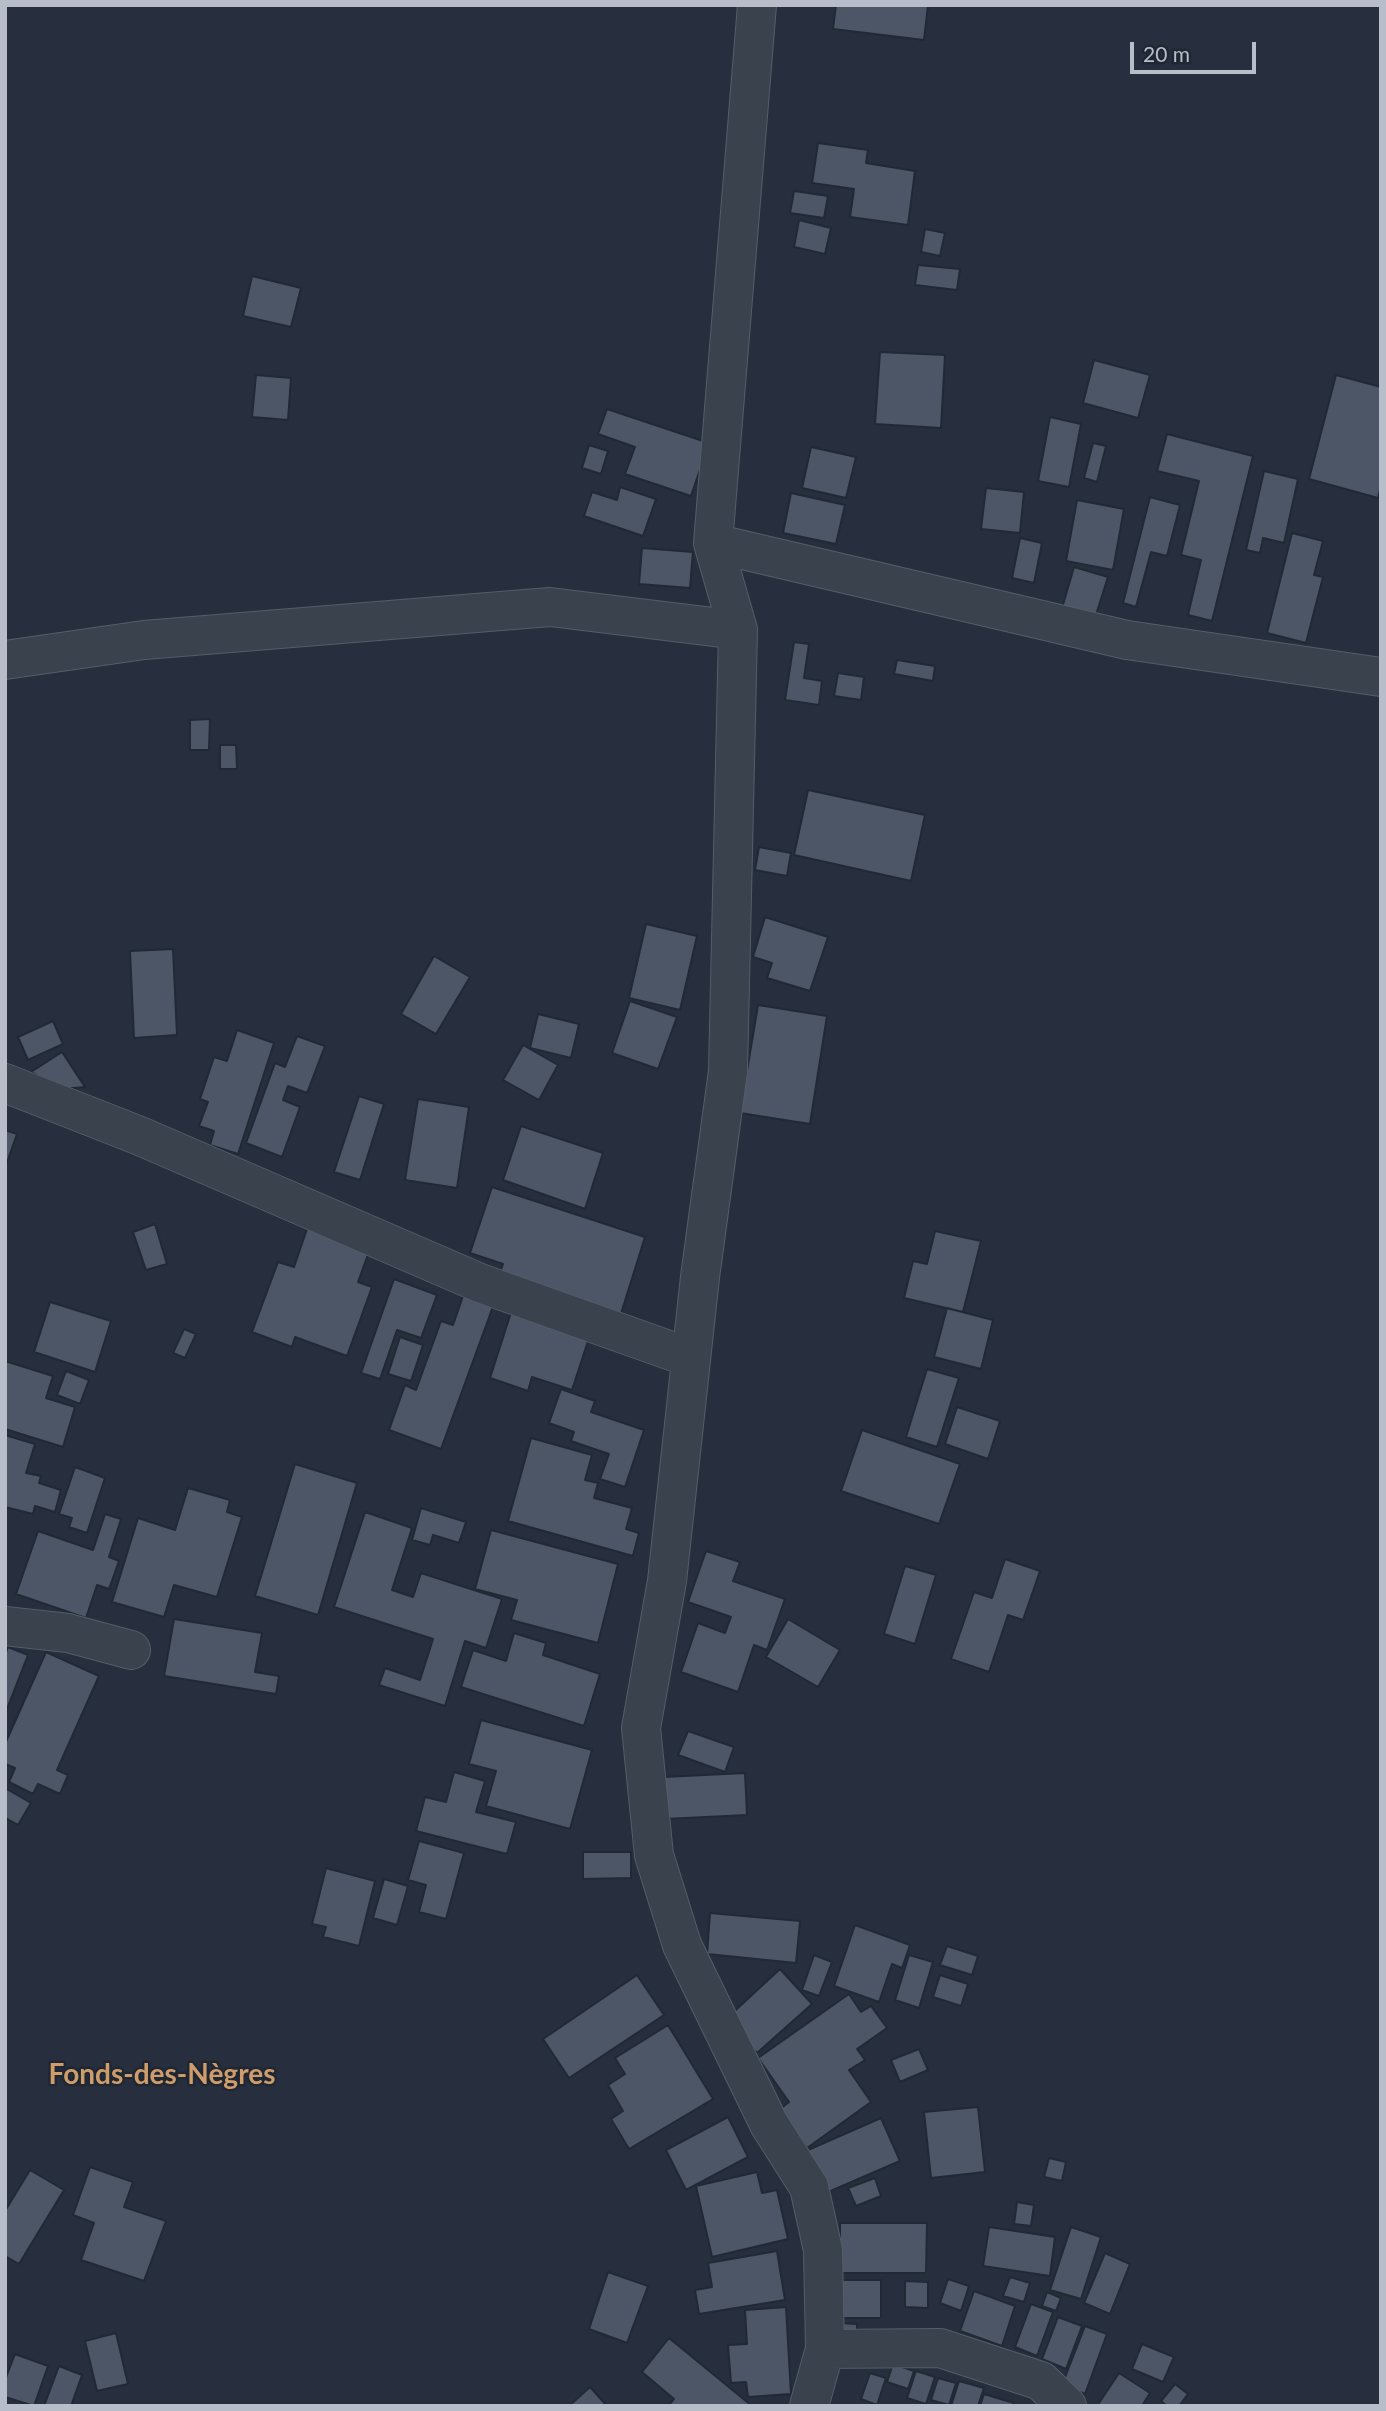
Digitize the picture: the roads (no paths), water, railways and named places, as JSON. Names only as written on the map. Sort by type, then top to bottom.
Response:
[{"type":"street","points":[[757,5],[713,544],[738,630],[728,1071],[691,1358],[667,1581],[641,1728],[654,1855],[682,1945],[769,2124],[808,2187],[823,2250],[825,2349],[809,2406]]},
{"type":"street","points":[[713,544],[1127,640],[1381,677]]},
{"type":"street","points":[[5,660],[144,640],[550,607],[738,630]]},
{"type":"street","points":[[5,1083],[139,1136],[480,1283],[691,1358]]},
{"type":"street","points":[[5,1626],[68,1633],[131,1650]]},
{"type":"street","points":[[825,2349],[940,2348],[1041,2381],[1067,2406]]},
{"type":"district","name":"Fonds-des-Nègres","points":[[162,2075]]}]
